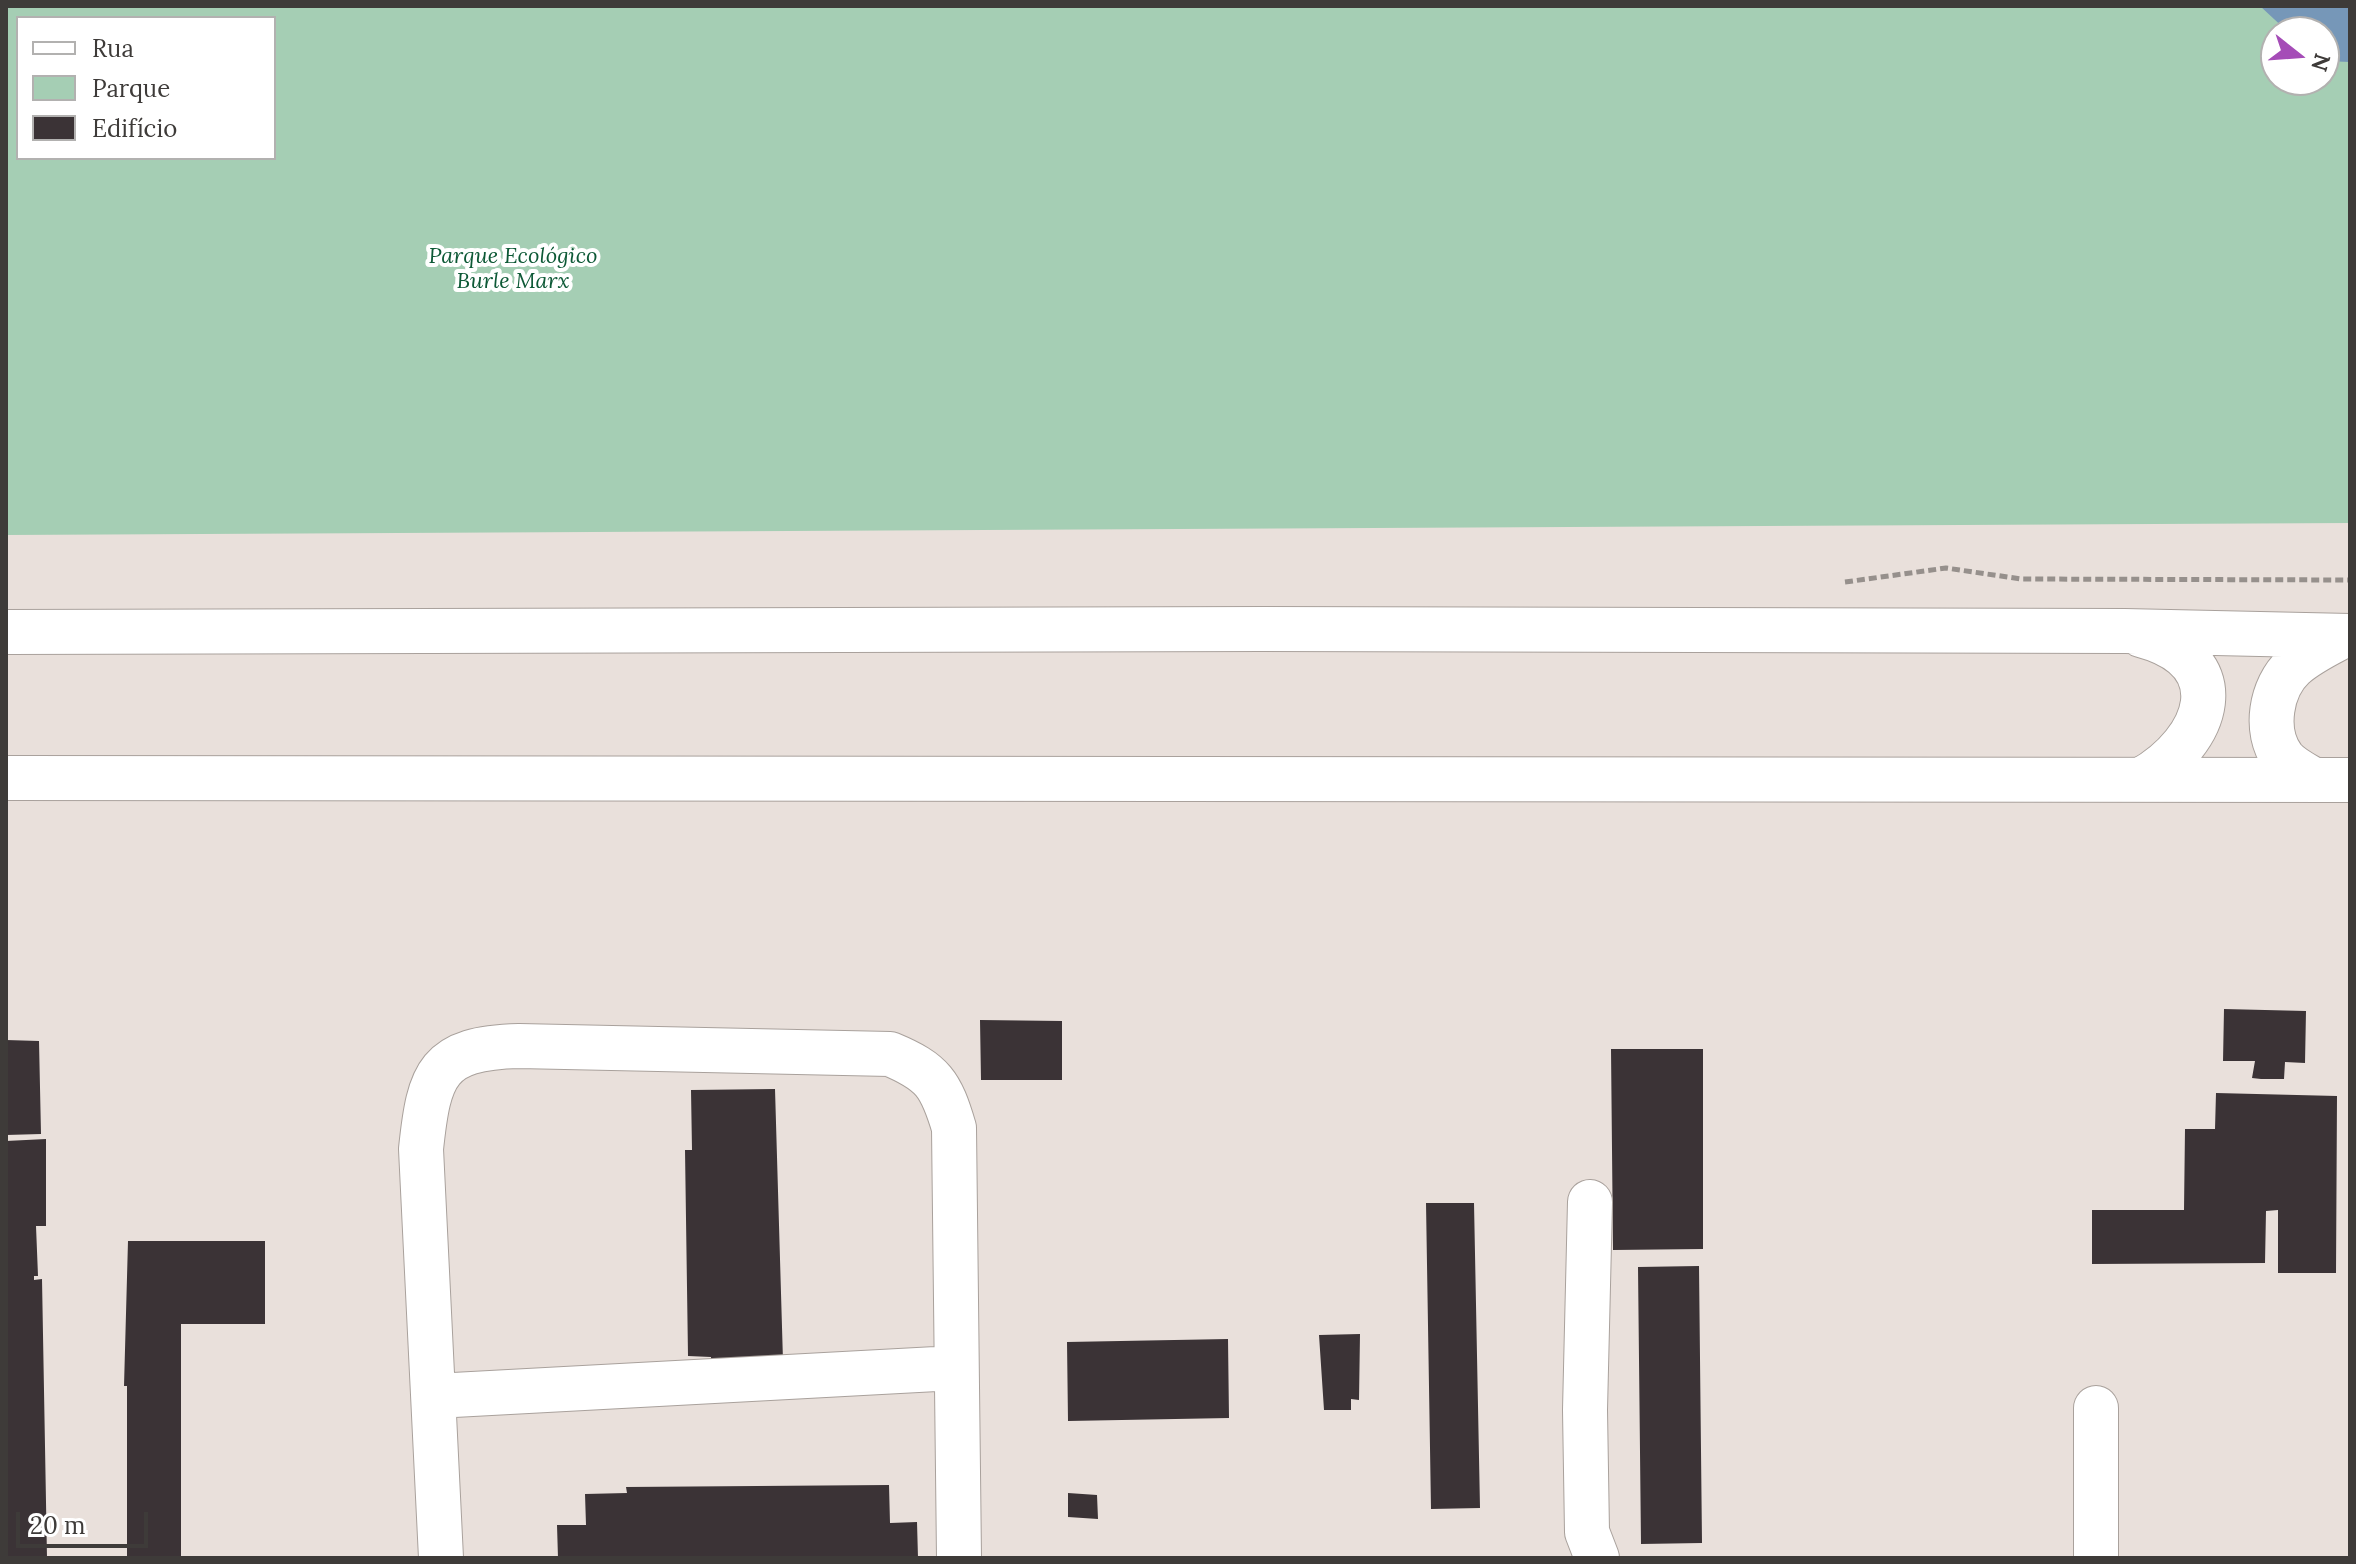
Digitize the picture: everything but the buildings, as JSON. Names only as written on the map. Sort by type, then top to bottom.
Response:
[{"type":"street","points":[[2125,631],[2160,641],[2183,653],[2197,670],[2202,690],[2203,709],[2178,754],[2141,780]]},
{"type":"street","points":[[6,632],[2125,631],[2346,636]]},
{"type":"street","points":[[2332,780],[2284,759],[2276,744],[2272,719],[2275,692],[2292,668],[2346,636]]},
{"type":"street","points":[[6,778],[2332,780]]},
{"type":"street","points":[[441,1558],[421,1149],[424,1115],[433,1085],[447,1061],[465,1051],[496,1047],[890,1054],[920,1066],[934,1078],[945,1098],[954,1128],[959,1558]]},
{"type":"street","points":[[1590,1202],[1585,1410],[1587,1532],[1597,1558]]},
{"type":"street","points":[[435,1396],[955,1368]]},
{"type":"street","points":[[2096,1408],[2096,1558]]},
{"type":"green space","name":"Parque Ecológico Burle Marx","points":[[6,6],[2350,6],[2350,523],[6,535]]},
{"type":"water","points":[[2260,6],[2350,6],[2350,62],[2340,62],[2340,16],[2271,16]]}]
